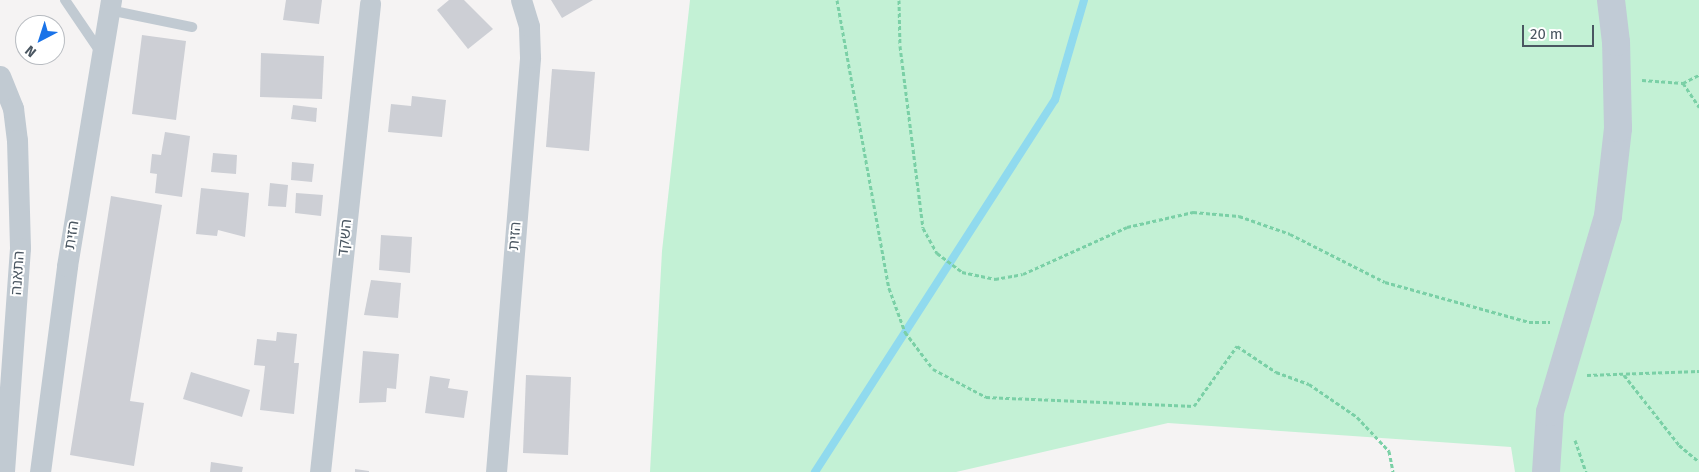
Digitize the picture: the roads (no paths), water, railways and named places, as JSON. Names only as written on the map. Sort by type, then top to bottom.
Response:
[{"type":"main road","points":[[1546,472],[1550,412],[1578,323],[1608,216],[1618,128],[1611,0]]},
{"type":"street","name":"הזית","points":[[496,472],[530,57],[529,26],[521,0]]},
{"type":"street","name":"השקד","points":[[320,472],[370,4]]},
{"type":"street","name":"הזית","points":[[40,472],[66,266],[110,5]]},
{"type":"street","name":"התאנה","points":[[0,76],[13,108],[17,140],[20,248],[4,472]]},
{"type":"lane","points":[[66,0],[84,32],[102,54]]},
{"type":"lane","points":[[110,5],[192,26]]},
{"type":"waterway","points":[[815,472],[1055,100],[1084,0]]}]
